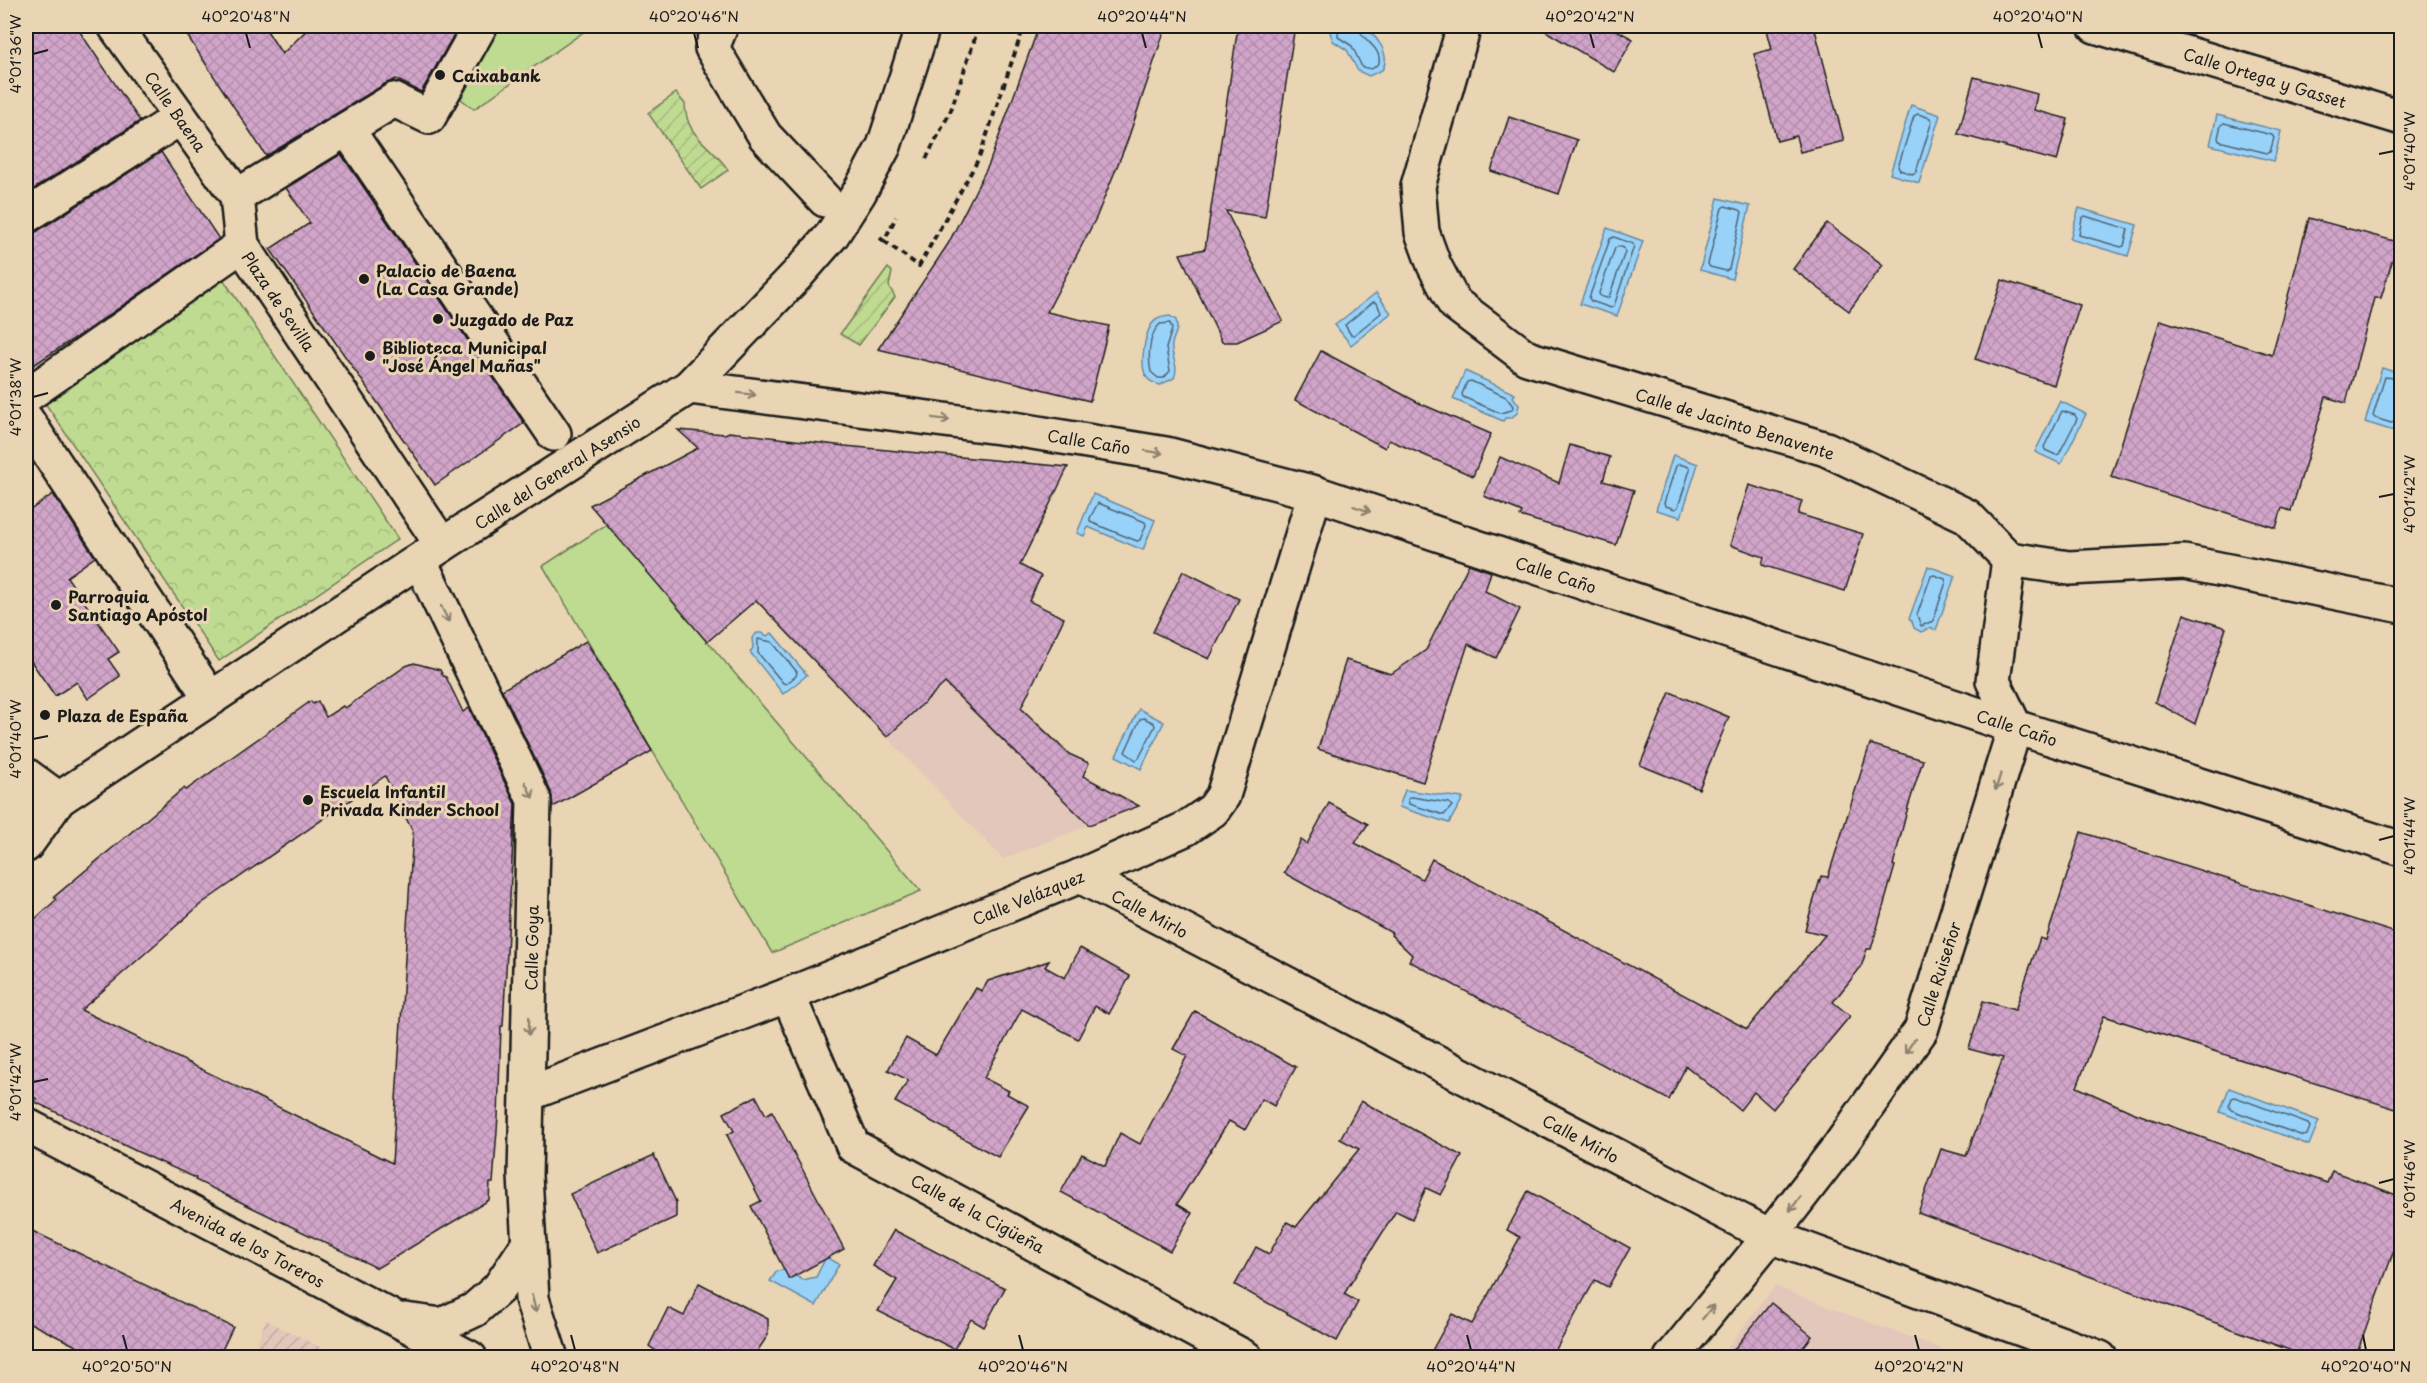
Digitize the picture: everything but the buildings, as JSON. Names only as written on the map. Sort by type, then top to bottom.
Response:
[{"type":"street","name":"Calle Baena","points":[[115,26],[237,196]]},
{"type":"street","points":[[242,245],[237,196],[394,100],[429,117],[480,26]]},
{"type":"street","points":[[721,26],[712,48],[765,136],[825,200]]},
{"type":"street","name":"Calle del General Asensio","points":[[26,810],[59,799],[431,553],[689,387],[798,274],[832,235],[846,214],[884,146],[923,26]]},
{"type":"street","name":"Calle de Jacinto Benavente","points":[[1464,26],[1418,186],[1422,232],[1434,265],[1454,303],[1527,358],[1826,449],[1967,516],[2009,559]]},
{"type":"street","name":"Calle Ortega y Gasset","points":[[2095,26],[2402,118]]},
{"type":"street","points":[[26,216],[180,118]]},
{"type":"street","points":[[347,129],[554,434]]},
{"type":"street","name":"Plaza de Sevilla","points":[[26,396],[242,245],[431,553]]},
{"type":"street","name":"Calle Caño","points":[[689,387],[1014,429],[1166,454],[1315,494],[2015,726],[2402,849]]},
{"type":"street","points":[[26,419],[212,699]]},
{"type":"street","name":"Calle Velázquez","points":[[528,1094],[789,995],[1080,876],[1185,829],[1213,810],[1223,796],[1315,494]]},
{"type":"street","name":"Calle Goya","points":[[431,553],[534,800],[525,1176],[532,1299],[551,1358]]},
{"type":"street","points":[[2015,726],[1993,681],[2009,559],[2070,568],[2184,562],[2402,606]]},
{"type":"street","name":"Calle Ruiseñor","points":[[1671,1358],[1841,1144],[1921,1030],[2015,726]]},
{"type":"street","points":[[26,775],[59,799]]},
{"type":"street","name":"Calle del General Asensio","points":[[26,845],[59,799]]},
{"type":"street","name":"Calle Mirlo","points":[[1080,876],[1770,1236],[2100,1358]]},
{"type":"street","name":"Calle de la Cigüeña","points":[[789,995],[853,1146],[1246,1358]]},
{"type":"street","name":"Avenida de los Toreros","points":[[26,1125],[470,1358]]},
{"type":"street","points":[[394,1319],[442,1325],[474,1310],[500,1288],[529,1243]]},
{"type":"path","points":[[884,241],[919,266],[979,158],[1024,26]]},
{"type":"shaded area","points":[[684,524],[918,657],[1089,825],[1003,859]]},
{"type":"shaded area","points":[[1775,1286],[1833,1309],[1964,1357],[1719,1358]]},
{"type":"shaded area","points":[[266,1320],[340,1357],[251,1357]]},
{"type":"green space","points":[[500,26],[592,26],[474,109],[461,99]]},
{"type":"green space","points":[[676,93],[685,104],[686,116],[695,133],[728,170],[701,189],[648,113]]},
{"type":"green space","points":[[888,268],[892,272],[889,286],[895,297],[859,345],[840,334]]},
{"type":"green space","points":[[221,276],[398,539],[219,661],[41,397]]},
{"type":"green space","points":[[607,524],[921,891],[772,953],[543,566]]},
{"type":"water","points":[[1333,26],[1359,26],[1367,30],[1384,52],[1385,64],[1382,70],[1369,76],[1358,71],[1347,50],[1333,41],[1330,32]]},
{"type":"water","points":[[1911,105],[1940,115],[1919,183],[1890,174]]},
{"type":"water","points":[[2217,115],[2281,131],[2274,161],[2210,145]]},
{"type":"water","points":[[1718,198],[1750,206],[1732,279],[1700,270]]},
{"type":"water","points":[[2079,208],[2137,225],[2128,256],[2070,239]]},
{"type":"water","points":[[1607,228],[1643,241],[1617,316],[1580,304]]},
{"type":"water","points":[[1376,293],[1391,313],[1351,345],[1335,325]]},
{"type":"water","points":[[1170,316],[1176,320],[1177,324],[1172,349],[1176,373],[1174,378],[1160,385],[1149,380],[1145,374],[1143,361],[1146,337],[1156,320]]},
{"type":"water","points":[[2382,368],[2401,374],[2401,417],[2397,432],[2365,422]]},
{"type":"water","points":[[1465,371],[1515,394],[1513,397],[1519,405],[1517,413],[1503,421],[1453,399]]},
{"type":"water","points":[[2060,401],[2086,414],[2061,464],[2035,452]]},
{"type":"water","points":[[1673,455],[1698,464],[1681,517],[1656,510]]},
{"type":"water","points":[[1093,494],[1155,520],[1143,550],[1088,527],[1084,536],[1077,533]]},
{"type":"water","points":[[1928,566],[1955,576],[1936,630],[1930,628],[1921,632],[1914,628],[1909,619]]},
{"type":"water","points":[[757,633],[767,636],[772,633],[807,675],[783,694],[750,652],[753,648],[752,638]]},
{"type":"water","points":[[1139,709],[1164,722],[1141,769],[1116,756]]},
{"type":"water","points":[[1405,790],[1463,798],[1449,823],[1399,807]]},
{"type":"water","points":[[2229,1088],[2319,1121],[2309,1145],[2220,1112]]},
{"type":"water","points":[[826,1257],[839,1264],[816,1306],[770,1281],[777,1271],[784,1270],[803,1280],[816,1277]]},
{"type":"place","name":"Caixabank","points":[[440,75]]},
{"type":"place","name":"Palacio de Baena (La Casa Grande)","points":[[364,279]]},
{"type":"place","name":"Juzgado de Paz","points":[[438,319]]},
{"type":"place","name":"Biblioteca Municipal \"José Ángel Mañas\"","points":[[370,356]]},
{"type":"place","name":"Parroquia Santiago Apóstol","points":[[56,605]]},
{"type":"place","name":"Plaza de España","points":[[45,715]]},
{"type":"place","name":"Escuela Infantil Privada Kinder School","points":[[308,800]]}]
